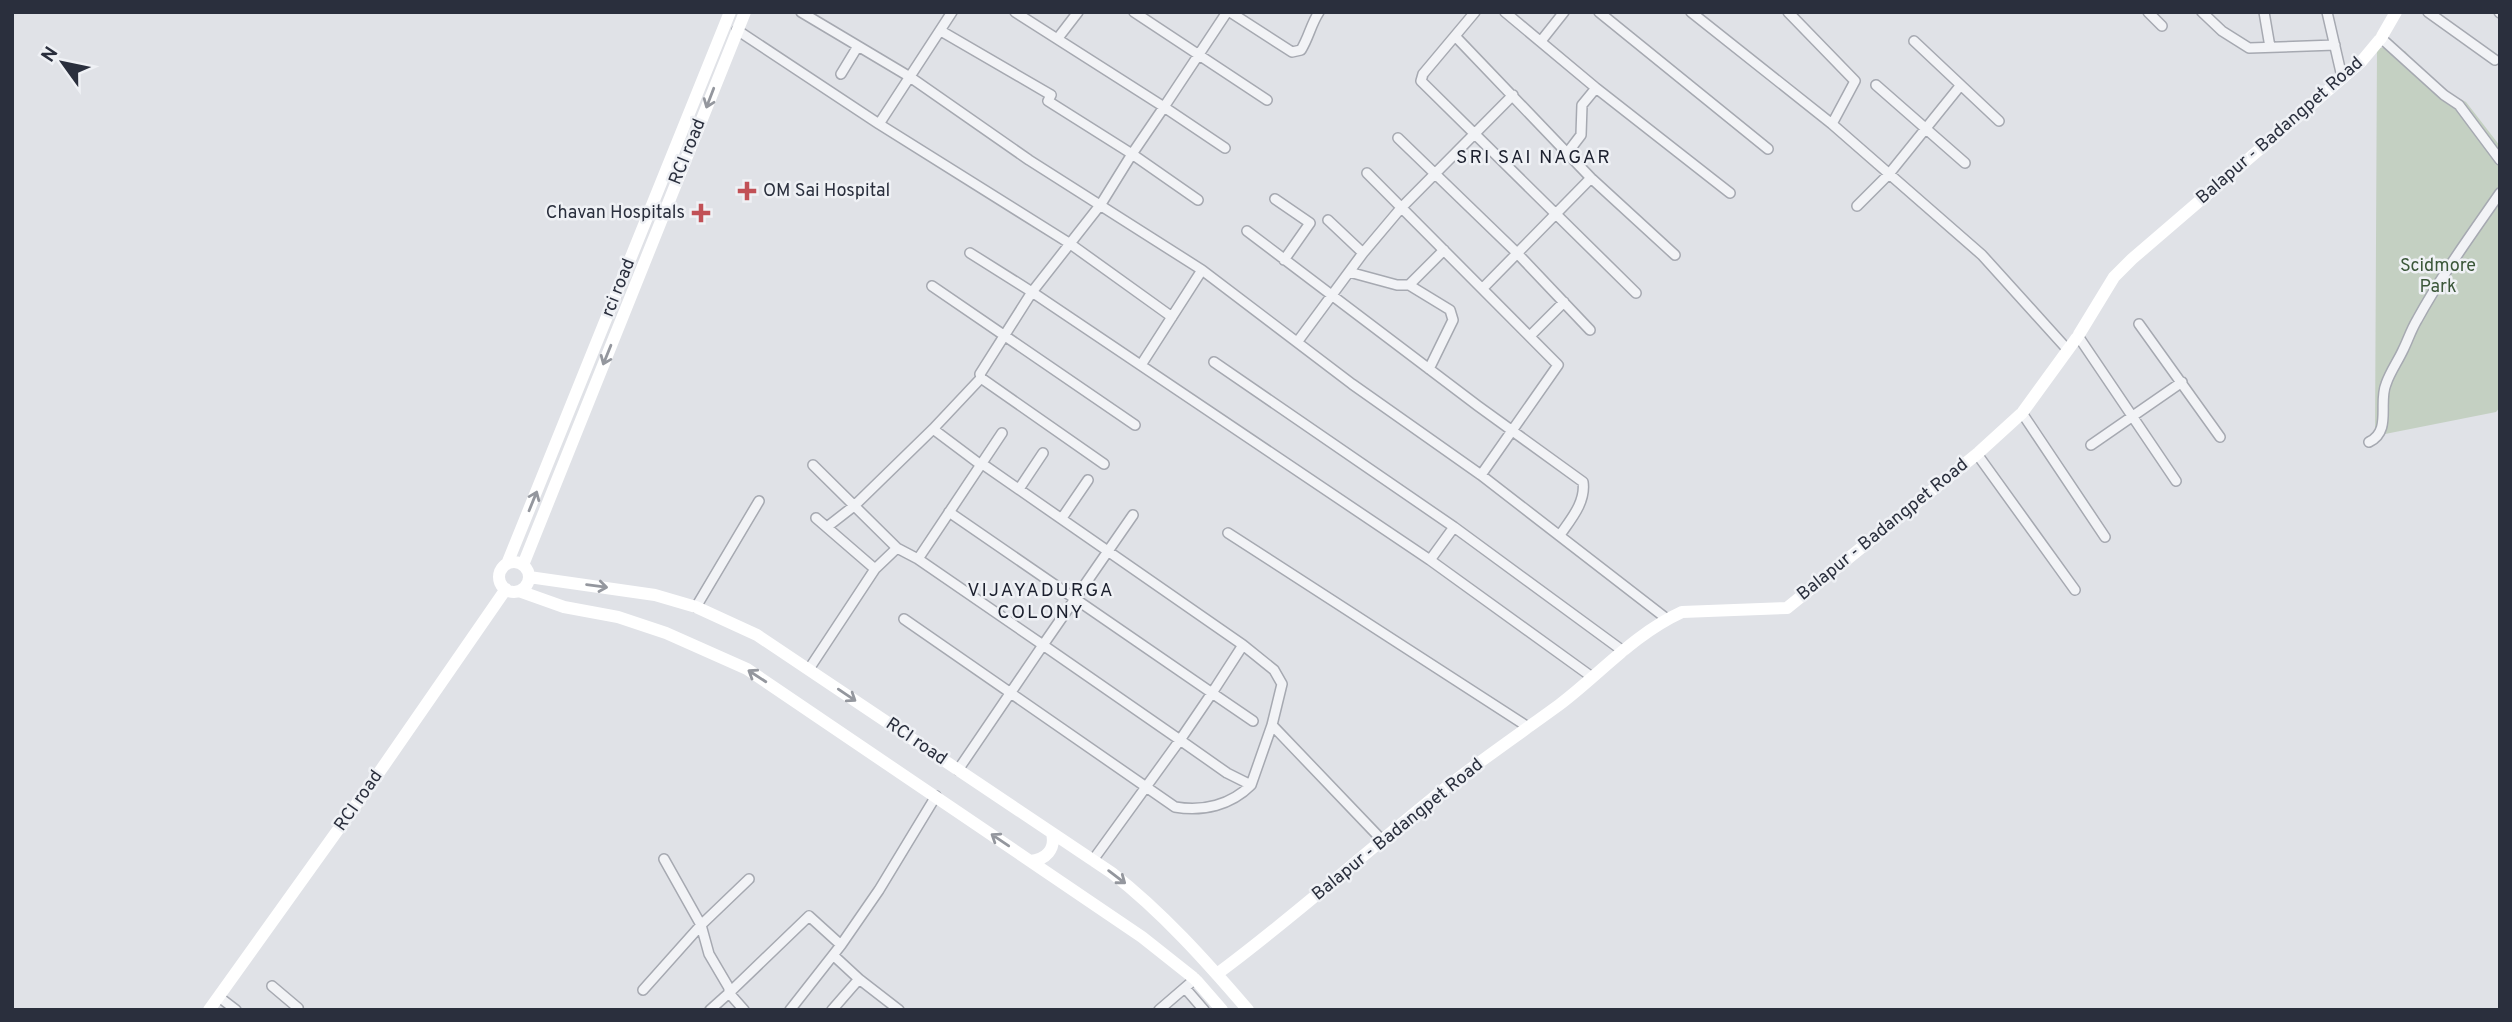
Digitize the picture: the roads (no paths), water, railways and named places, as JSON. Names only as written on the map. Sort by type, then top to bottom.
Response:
[{"type":"main road","name":"rci road","points":[[508,564],[715,67],[730,12]]},
{"type":"main road","name":"RCI road","points":[[745,12],[715,67],[526,571],[696,607],[757,635],[1093,860],[1142,896],[1248,1010]]},
{"type":"main road","name":"Balapur - Badangpet Road","points":[[1217,974],[1300,910],[1447,787],[1562,703],[1623,651],[1667,619],[1682,612],[1787,608],[1977,454],[2022,413],[2046,382],[2114,277],[2361,62],[2381,38],[2396,12]]},
{"type":"main road","points":[[512,590],[526,586],[526,571],[513,563],[508,564],[500,575],[502,584],[512,590],[584,612],[618,617],[706,649],[747,669],[1142,937],[1190,984],[1222,1010]]},
{"type":"main road","name":"RCI road","points":[[209,1010],[512,590]]},
{"type":"main road","points":[[1030,861],[1046,856],[1053,846],[1052,833]]},
{"type":"main road","points":[[1050,874],[1051,857],[1057,849],[1069,845]]},
{"type":"street","points":[[801,12],[910,78],[1029,160],[1202,270],[1352,384],[1481,475],[1667,619]]},
{"type":"street","points":[[878,124],[952,12]]},
{"type":"street","points":[[1015,12],[1030,16],[1058,38],[1224,148]]},
{"type":"street","points":[[1058,38],[1078,12]]},
{"type":"street","points":[[1134,12],[1267,100]]},
{"type":"street","points":[[827,527],[854,506],[981,378],[980,374],[1032,292],[1101,204],[1228,12],[1292,52],[1301,50],[1319,12]]},
{"type":"street","points":[[1475,12],[1423,74],[1421,81],[1636,293]]},
{"type":"street","points":[[1506,12],[1596,88],[1730,193]]},
{"type":"street","points":[[1541,41],[1564,12]]},
{"type":"street","points":[[1598,12],[1768,149]]},
{"type":"street","points":[[1691,12],[1832,124],[1982,255],[2067,349]]},
{"type":"street","points":[[1788,12],[1854,81],[1832,124]]},
{"type":"street","points":[[2148,12],[2162,26]]},
{"type":"street","points":[[2202,12],[2237,43],[2249,48],[2335,45]]},
{"type":"street","points":[[2264,12],[2270,47]]},
{"type":"street","points":[[2327,12],[2342,78]]},
{"type":"street","points":[[2428,12],[2495,60]]},
{"type":"street","points":[[737,30],[878,124],[1069,243],[1172,317]]},
{"type":"street","points":[[941,31],[1051,95],[1048,101],[1198,200]]},
{"type":"street","points":[[1455,36],[1591,178],[1675,255]]},
{"type":"street","points":[[2381,38],[2444,95],[2459,105],[2500,160]]},
{"type":"street","points":[[1914,41],[1998,121]]},
{"type":"street","points":[[841,74],[858,46]]},
{"type":"street","points":[[1876,85],[1965,163]]},
{"type":"street","points":[[1857,206],[1889,174],[1960,86]]},
{"type":"street","points":[[1568,152],[1581,135],[1582,105],[1596,88]]},
{"type":"street","points":[[1298,341],[1363,253],[1401,208],[1513,95]]},
{"type":"street","points":[[1398,138],[1516,252],[1590,330]]},
{"type":"street","points":[[1367,173],[1558,365],[1481,475]]},
{"type":"street","points":[[1483,288],[1591,178]]},
{"type":"street","points":[[2369,443],[2380,432],[2384,421],[2386,382],[2416,322],[2437,286],[2500,194]]},
{"type":"street","points":[[1275,199],[1310,223],[1284,260]]},
{"type":"street","points":[[1328,220],[1363,253]]},
{"type":"street","points":[[1247,231],[1583,482],[1579,507],[1560,535]]},
{"type":"street","points":[[1409,285],[1444,250]]},
{"type":"street","points":[[970,253],[1430,560],[1592,677]]},
{"type":"street","points":[[1141,365],[1202,270]]},
{"type":"street","points":[[1349,272],[1397,285],[1409,285],[1450,310],[1453,320],[1429,369]]},
{"type":"street","points":[[932,286],[1135,425]]},
{"type":"street","points":[[1531,335],[1564,302]]},
{"type":"street","points":[[2139,324],[2220,437]]},
{"type":"street","points":[[2078,336],[2176,481]]},
{"type":"street","points":[[1214,362],[1454,527],[1623,651]]},
{"type":"street","points":[[981,378],[1104,464]]},
{"type":"street","points":[[2091,445],[2182,382]]},
{"type":"street","points":[[2022,413],[2105,537]]},
{"type":"street","points":[[904,619],[1175,807],[1190,810],[1227,802],[1241,795],[1251,785],[1272,725],[1282,684],[1274,670],[1243,645],[933,429]]},
{"type":"street","points":[[918,559],[1002,433]]},
{"type":"street","points":[[1019,489],[1043,453]]},
{"type":"street","points":[[1977,454],[2075,590]]},
{"type":"street","points":[[813,465],[897,548],[918,559],[1227,773],[1251,785]]},
{"type":"street","points":[[1062,518],[1088,480]]},
{"type":"street","points":[[696,607],[759,501]]},
{"type":"street","points":[[949,512],[1253,721]]},
{"type":"street","points":[[958,771],[1133,515]]},
{"type":"street","points":[[816,518],[875,569]]},
{"type":"street","points":[[1430,560],[1454,527]]},
{"type":"street","points":[[1228,533],[1528,727]]},
{"type":"street","points":[[809,669],[875,569],[897,548]]},
{"type":"street","points":[[1093,860],[1180,740],[1243,645]]},
{"type":"street","points":[[1272,725],[1382,840]]},
{"type":"street","points":[[790,1010],[841,945],[879,890],[936,796]]},
{"type":"street","points":[[664,859],[701,925],[709,954],[726,981],[729,993],[744,1010]]},
{"type":"street","points":[[643,990],[701,925],[749,879]]},
{"type":"street","points":[[710,1010],[809,916],[841,945]]},
{"type":"street","points":[[833,955],[899,1010]]},
{"type":"street","points":[[832,1010],[859,979]]},
{"type":"street","points":[[1164,1008],[1190,984],[1204,1010]]},
{"type":"street","points":[[272,986],[298,1008],[297,1010]]},
{"type":"street","points":[[219,996],[236,1010]]},
{"type":"place","name":"OM Sai Hospital","points":[[747,191]]},
{"type":"place","name":"Chavan Hospitals","points":[[701,213]]},
{"type":"district","name":"SRI SAI NAGAR","points":[[1534,158]]},
{"type":"district","name":"VIJAYADURGA COLONY","points":[[1041,602]]},
{"type":"park label","name":"Scidmore Park","points":[[2438,276]]}]
